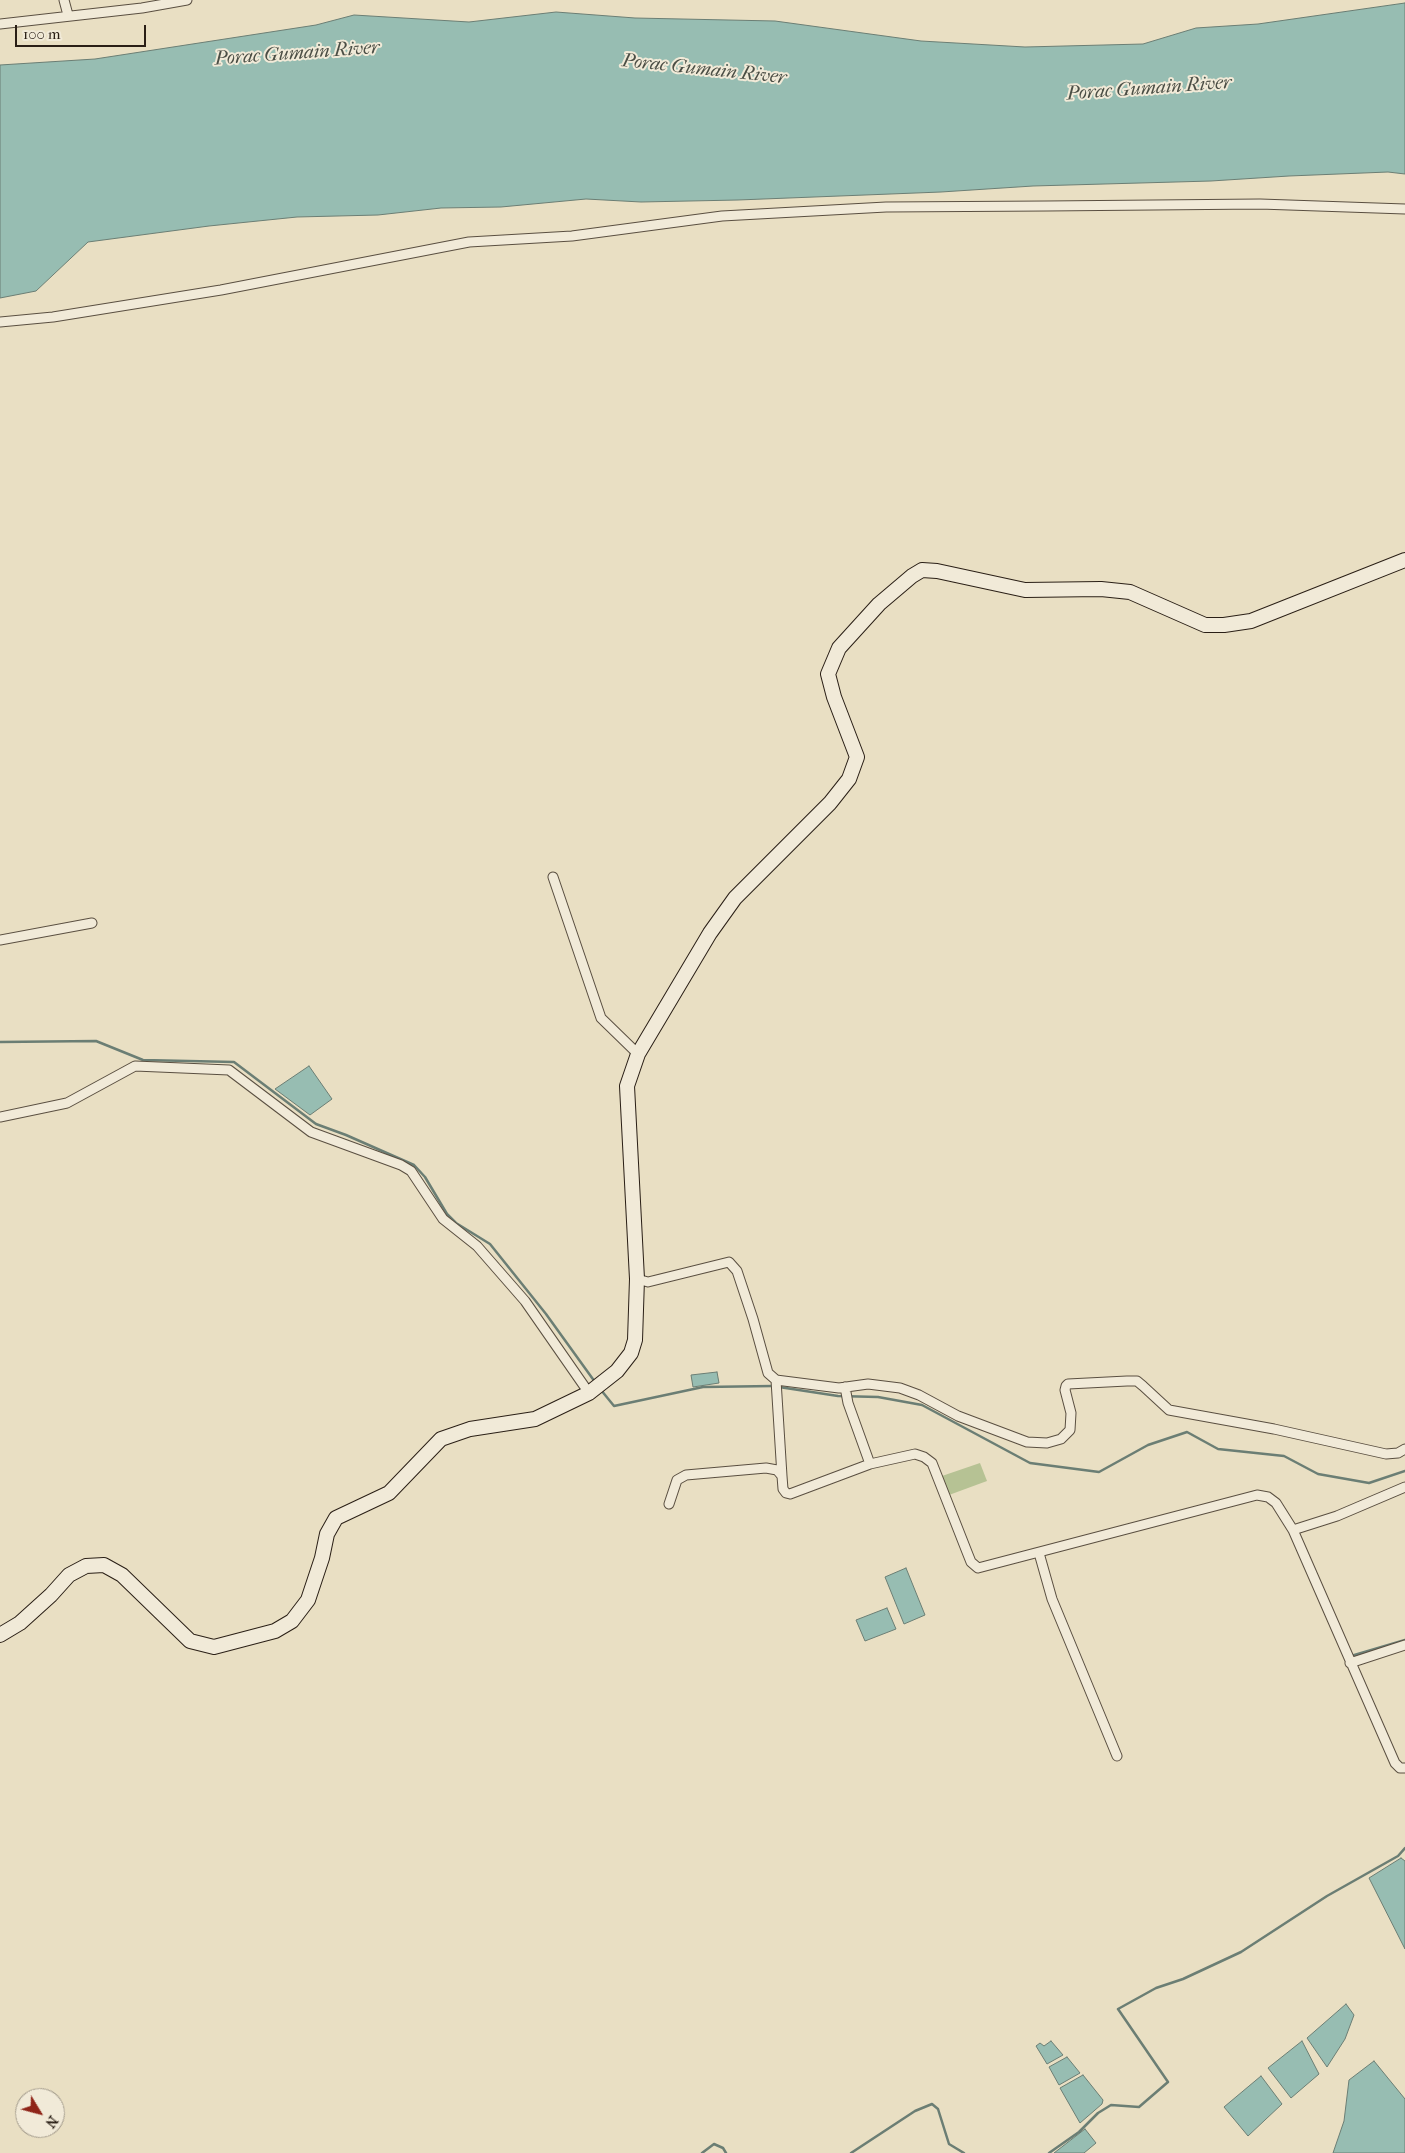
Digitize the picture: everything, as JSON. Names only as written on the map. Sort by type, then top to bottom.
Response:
[{"type":"street","points":[[64,0],[68,15]]},
{"type":"street","points":[[0,24],[142,8],[187,0]]},
{"type":"street","points":[[0,322],[53,317],[222,290],[469,242],[572,236],[722,216],[886,208],[1046,206],[1260,204],[1405,208]]},
{"type":"street","points":[[0,1635],[20,1623],[51,1595],[69,1575],[86,1566],[104,1565],[122,1575],[190,1641],[214,1647],[275,1631],[292,1620],[308,1600],[322,1558],[327,1534],[336,1518],[388,1493],[441,1439],[470,1429],[535,1419],[589,1393],[617,1371],[630,1353],[635,1340],[637,1279],[627,1086],[638,1054],[710,934],[735,898],[830,803],[849,779],[857,757],[834,697],[828,674],[839,648],[879,604],[912,576],[922,570],[937,571],[1025,590],[1101,589],[1130,592],[1205,625],[1224,625],[1251,621],[1405,560]]},
{"type":"street","points":[[554,877],[601,1018],[638,1054]]},
{"type":"street","points":[[0,940],[92,922]]},
{"type":"street","points":[[0,1117],[66,1103],[135,1066],[229,1070],[311,1132],[401,1165],[411,1171],[443,1219],[476,1246],[525,1301],[589,1393]]},
{"type":"street","points":[[637,1279],[648,1282],[729,1262],[737,1272],[753,1319],[768,1373],[776,1380],[839,1388],[847,1395],[870,1464]]},
{"type":"street","points":[[776,1380],[784,1489],[790,1494],[870,1464],[915,1454],[924,1457],[932,1463],[971,1562],[978,1568],[1185,1512],[1257,1495],[1268,1497],[1276,1503],[1293,1530],[1395,1763],[1400,1768],[1405,1768]]},
{"type":"street","points":[[847,1395],[868,1384],[900,1388],[919,1395],[958,1416],[989,1426],[1010,1437],[1035,1443],[1046,1443],[1061,1439],[1070,1430],[1071,1413],[1066,1386],[1073,1382],[1137,1381],[1169,1410],[1274,1429],[1386,1454],[1398,1453],[1405,1449]]},
{"type":"street","points":[[669,1504],[677,1480],[686,1475],[766,1468],[777,1470],[782,1476]]},
{"type":"street","points":[[1293,1530],[1337,1516],[1405,1487]]},
{"type":"street","points":[[1039,1553],[1052,1600],[1117,1756]]},
{"type":"street","points":[[1350,1663],[1405,1645]]},
{"type":"green space","points":[[980,1463],[987,1481],[949,1495],[942,1476]]},
{"type":"water","name":"Porac Gumain River","points":[[1405,3],[1405,174],[1388,172],[738,200],[641,202],[586,199],[501,207],[441,208],[378,215],[297,217],[209,226],[88,242],[36,291],[0,298],[0,65],[95,59],[316,25],[354,15],[469,22],[556,12],[635,18],[775,21],[921,41],[1025,47],[1143,44],[1196,28],[1258,24]]},
{"type":"water","points":[[309,1066],[332,1099],[310,1115],[275,1089]]},
{"type":"water","points":[[717,1372],[719,1383],[693,1387],[691,1375]]},
{"type":"water","points":[[906,1568],[925,1615],[904,1624],[885,1577]]},
{"type":"water","points":[[887,1608],[896,1629],[865,1641],[856,1620]]},
{"type":"water","points":[[1401,1858],[1405,1861],[1405,1949],[1369,1878]]},
{"type":"water","points":[[1346,2004],[1354,2015],[1345,2039],[1327,2067],[1307,2038]]},
{"type":"water","points":[[1051,2041],[1063,2055],[1047,2064],[1036,2046],[1040,2043],[1044,2046]]},
{"type":"water","points":[[1302,2041],[1319,2074],[1291,2098],[1268,2068]]},
{"type":"water","points":[[1067,2057],[1080,2073],[1059,2085],[1049,2067]]},
{"type":"water","points":[[1374,2061],[1405,2099],[1405,2153],[1333,2153],[1344,2121],[1349,2080]]},
{"type":"water","points":[[1083,2075],[1103,2100],[1102,2104],[1080,2123],[1060,2088]]},
{"type":"water","points":[[1261,2076],[1282,2104],[1248,2136],[1224,2107]]},
{"type":"water","points":[[1085,2129],[1096,2143],[1084,2153],[1054,2153]]},
{"type":"waterway","points":[[0,1042],[96,1041],[143,1060],[234,1062],[316,1124],[414,1165],[425,1177],[447,1214],[456,1223],[490,1244],[546,1314],[595,1382]]},
{"type":"waterway","points":[[601,1390],[614,1406],[703,1387],[773,1386]]},
{"type":"waterway","points":[[779,1387],[838,1396],[878,1397],[922,1405],[1030,1463],[1099,1472],[1148,1445],[1187,1432],[1218,1449],[1284,1456],[1318,1474],[1369,1483],[1405,1471]]},
{"type":"waterway","points":[[1351,1656],[1405,1640]]},
{"type":"waterway","points":[[1049,2153],[1079,2132],[1098,2113],[1111,2105],[1139,2107],[1168,2082],[1118,2009],[1156,1988],[1183,1979],[1241,1952],[1327,1896],[1398,1856],[1405,1848]]},
{"type":"waterway","points":[[851,2153],[915,2111],[932,2104],[938,2109],[949,2144],[964,2153]]},
{"type":"waterway","points":[[702,2153],[714,2144],[723,2148],[726,2153]]}]
